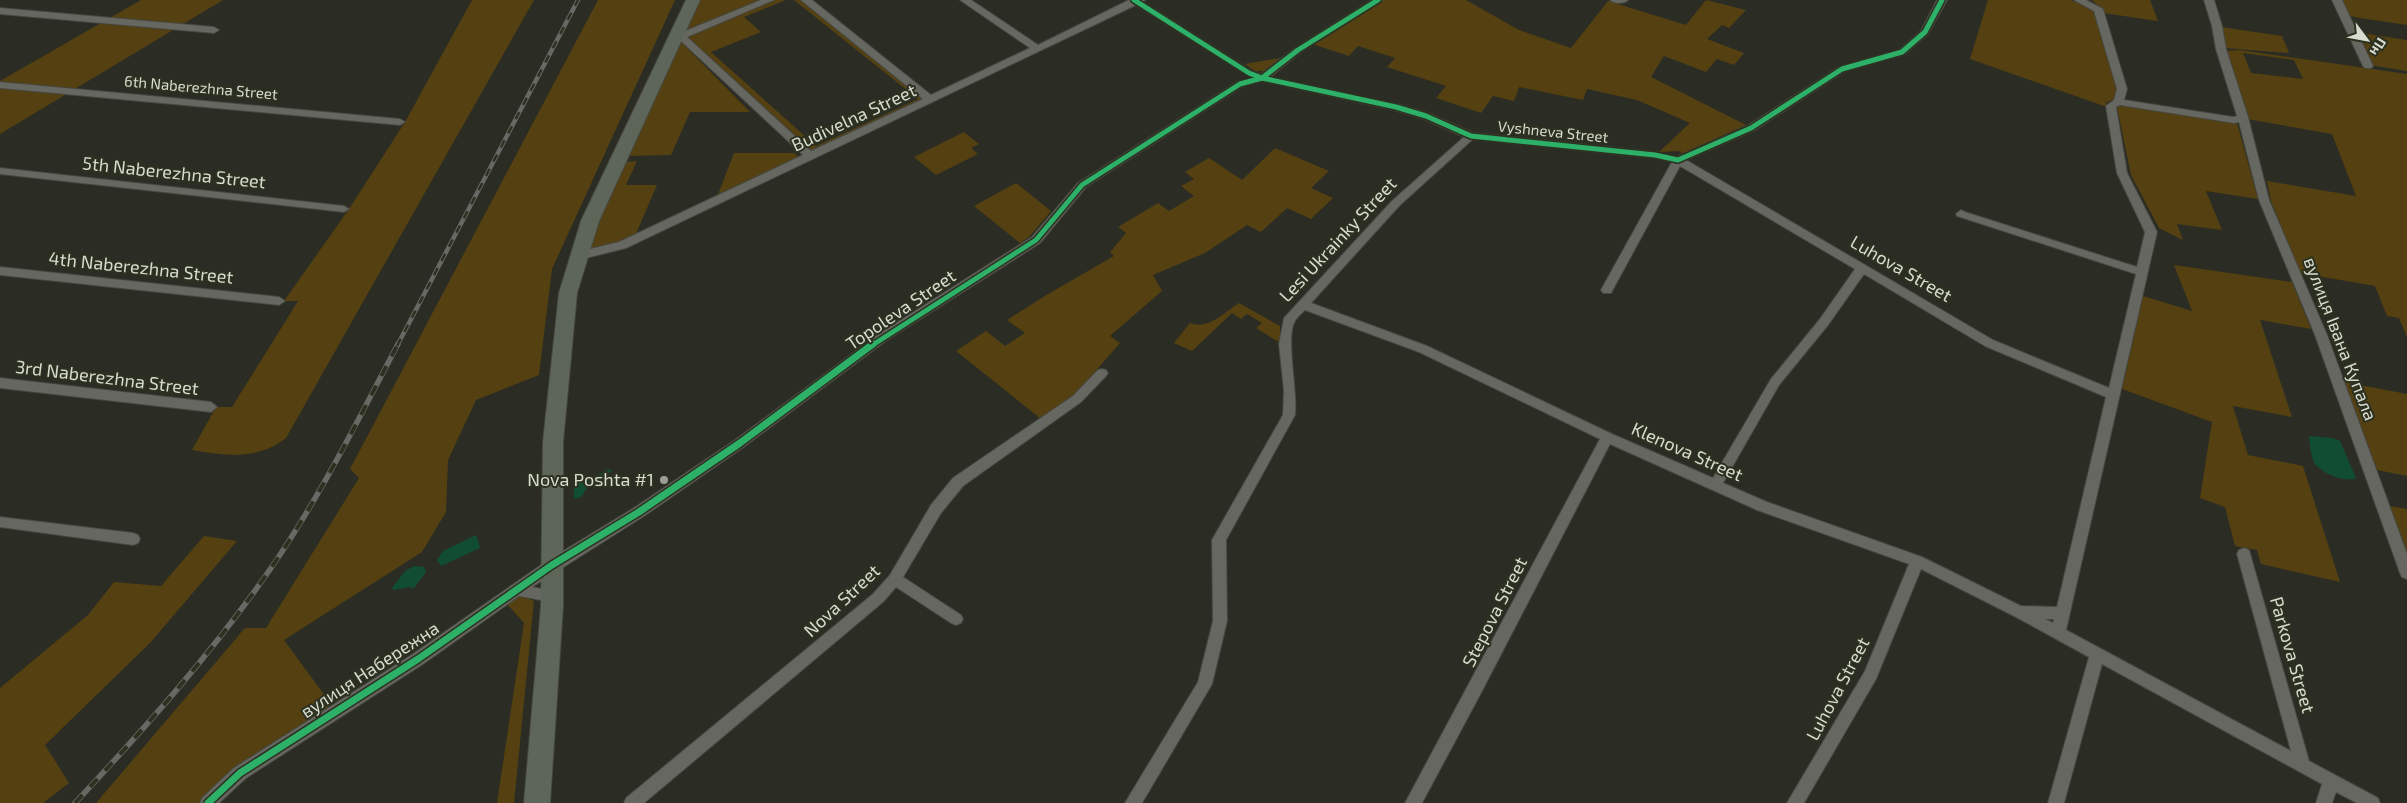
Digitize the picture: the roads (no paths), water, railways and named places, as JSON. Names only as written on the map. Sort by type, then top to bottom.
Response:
[{"type":"main road","points":[[537,803],[550,655],[553,442],[558,374],[568,293],[590,221],[678,39],[693,0]]},
{"type":"street","points":[[769,0],[678,39],[811,157]]},
{"type":"street","points":[[806,0],[931,100]]},
{"type":"street","points":[[965,0],[1038,49]]},
{"type":"street","points":[[1262,78],[1298,50],[1378,0]]},
{"type":"street","points":[[1615,0],[1623,0]]},
{"type":"street","points":[[1607,290],[1678,160],[1751,128],[1842,69],[1902,52],[1925,32],[1942,0]]},
{"type":"street","name":"вулиця Івана Купала","points":[[2209,0],[2217,26],[2221,50],[2243,117],[2264,200],[2321,335],[2407,572]]},
{"type":"street","points":[[2337,0],[2368,66]]},
{"type":"street","name":"Budivelna Street","points":[[578,256],[622,245],[1138,1]]},
{"type":"street","name":"Vyshneva Street","points":[[1138,1],[1249,72],[1262,78],[1396,107],[1426,116],[1471,136],[1655,155],[1678,160]]},
{"type":"street","points":[[2084,1],[2098,10],[2122,89],[2119,102]]},
{"type":"street","points":[[0,11],[214,30]]},
{"type":"street","name":"Topoleva Street","points":[[552,565],[639,512],[740,443],[883,337],[1036,240],[1082,184],[1240,84],[1262,78]]},
{"type":"street","name":"6th Naberezhna Street","points":[[0,85],[400,122]]},
{"type":"street","points":[[2058,633],[2151,232],[2122,173],[2111,106],[2119,102],[2234,120],[2243,117]]},
{"type":"street","name":"Lesi Ukrainky Street","points":[[1133,803],[1205,684],[1220,621],[1219,540],[1289,415],[1292,401],[1284,333],[1288,321],[1396,203],[1471,136]]},
{"type":"street","name":"Luhova Street","points":[[1678,160],[1989,343],[2113,395]]},
{"type":"street","name":"5th Naberezhna Street","points":[[0,171],[344,209]]},
{"type":"street","points":[[1961,214],[2142,272]]},
{"type":"street","points":[[1716,484],[1775,382],[1824,322],[1862,268]]},
{"type":"street","name":"4th Naberezhna Street","points":[[0,271],[279,301]]},
{"type":"street","name":"Klenova Street","points":[[1302,304],[1422,349],[1607,437],[1762,506],[1917,561],[2019,612],[2062,613]]},
{"type":"street","name":"Nova Street","points":[[632,803],[878,598],[895,579],[936,509],[958,482],[1077,399],[1102,373]]},
{"type":"street","name":"3rd Naberezhna Street","points":[[0,383],[211,408]]},
{"type":"street","name":"Stepova Street","points":[[1414,803],[1607,437]]},
{"type":"street","points":[[0,522],[133,539]]},
{"type":"street","name":"Parkova Street","points":[[2244,554],[2303,766]]},
{"type":"street","name":"Luhova Street","points":[[1795,803],[1871,674],[1917,561]]},
{"type":"street","name":"вулиця Набережна","points":[[208,803],[240,773],[418,659],[552,565]]},
{"type":"street","points":[[895,579],[956,619]]},
{"type":"street","points":[[517,590],[552,596]]},
{"type":"street","points":[[2019,612],[2372,803]]},
{"type":"street","points":[[2056,803],[2097,654]]},
{"type":"street","points":[[2324,803],[2331,780]]},
{"type":"railway","points":[[397,346],[578,0]]},
{"type":"railway","points":[[75,803],[178,689],[226,630],[271,568],[322,486],[398,344]]},
{"type":"place","name":"Nova Poshta #1","points":[[664,480]]}]
